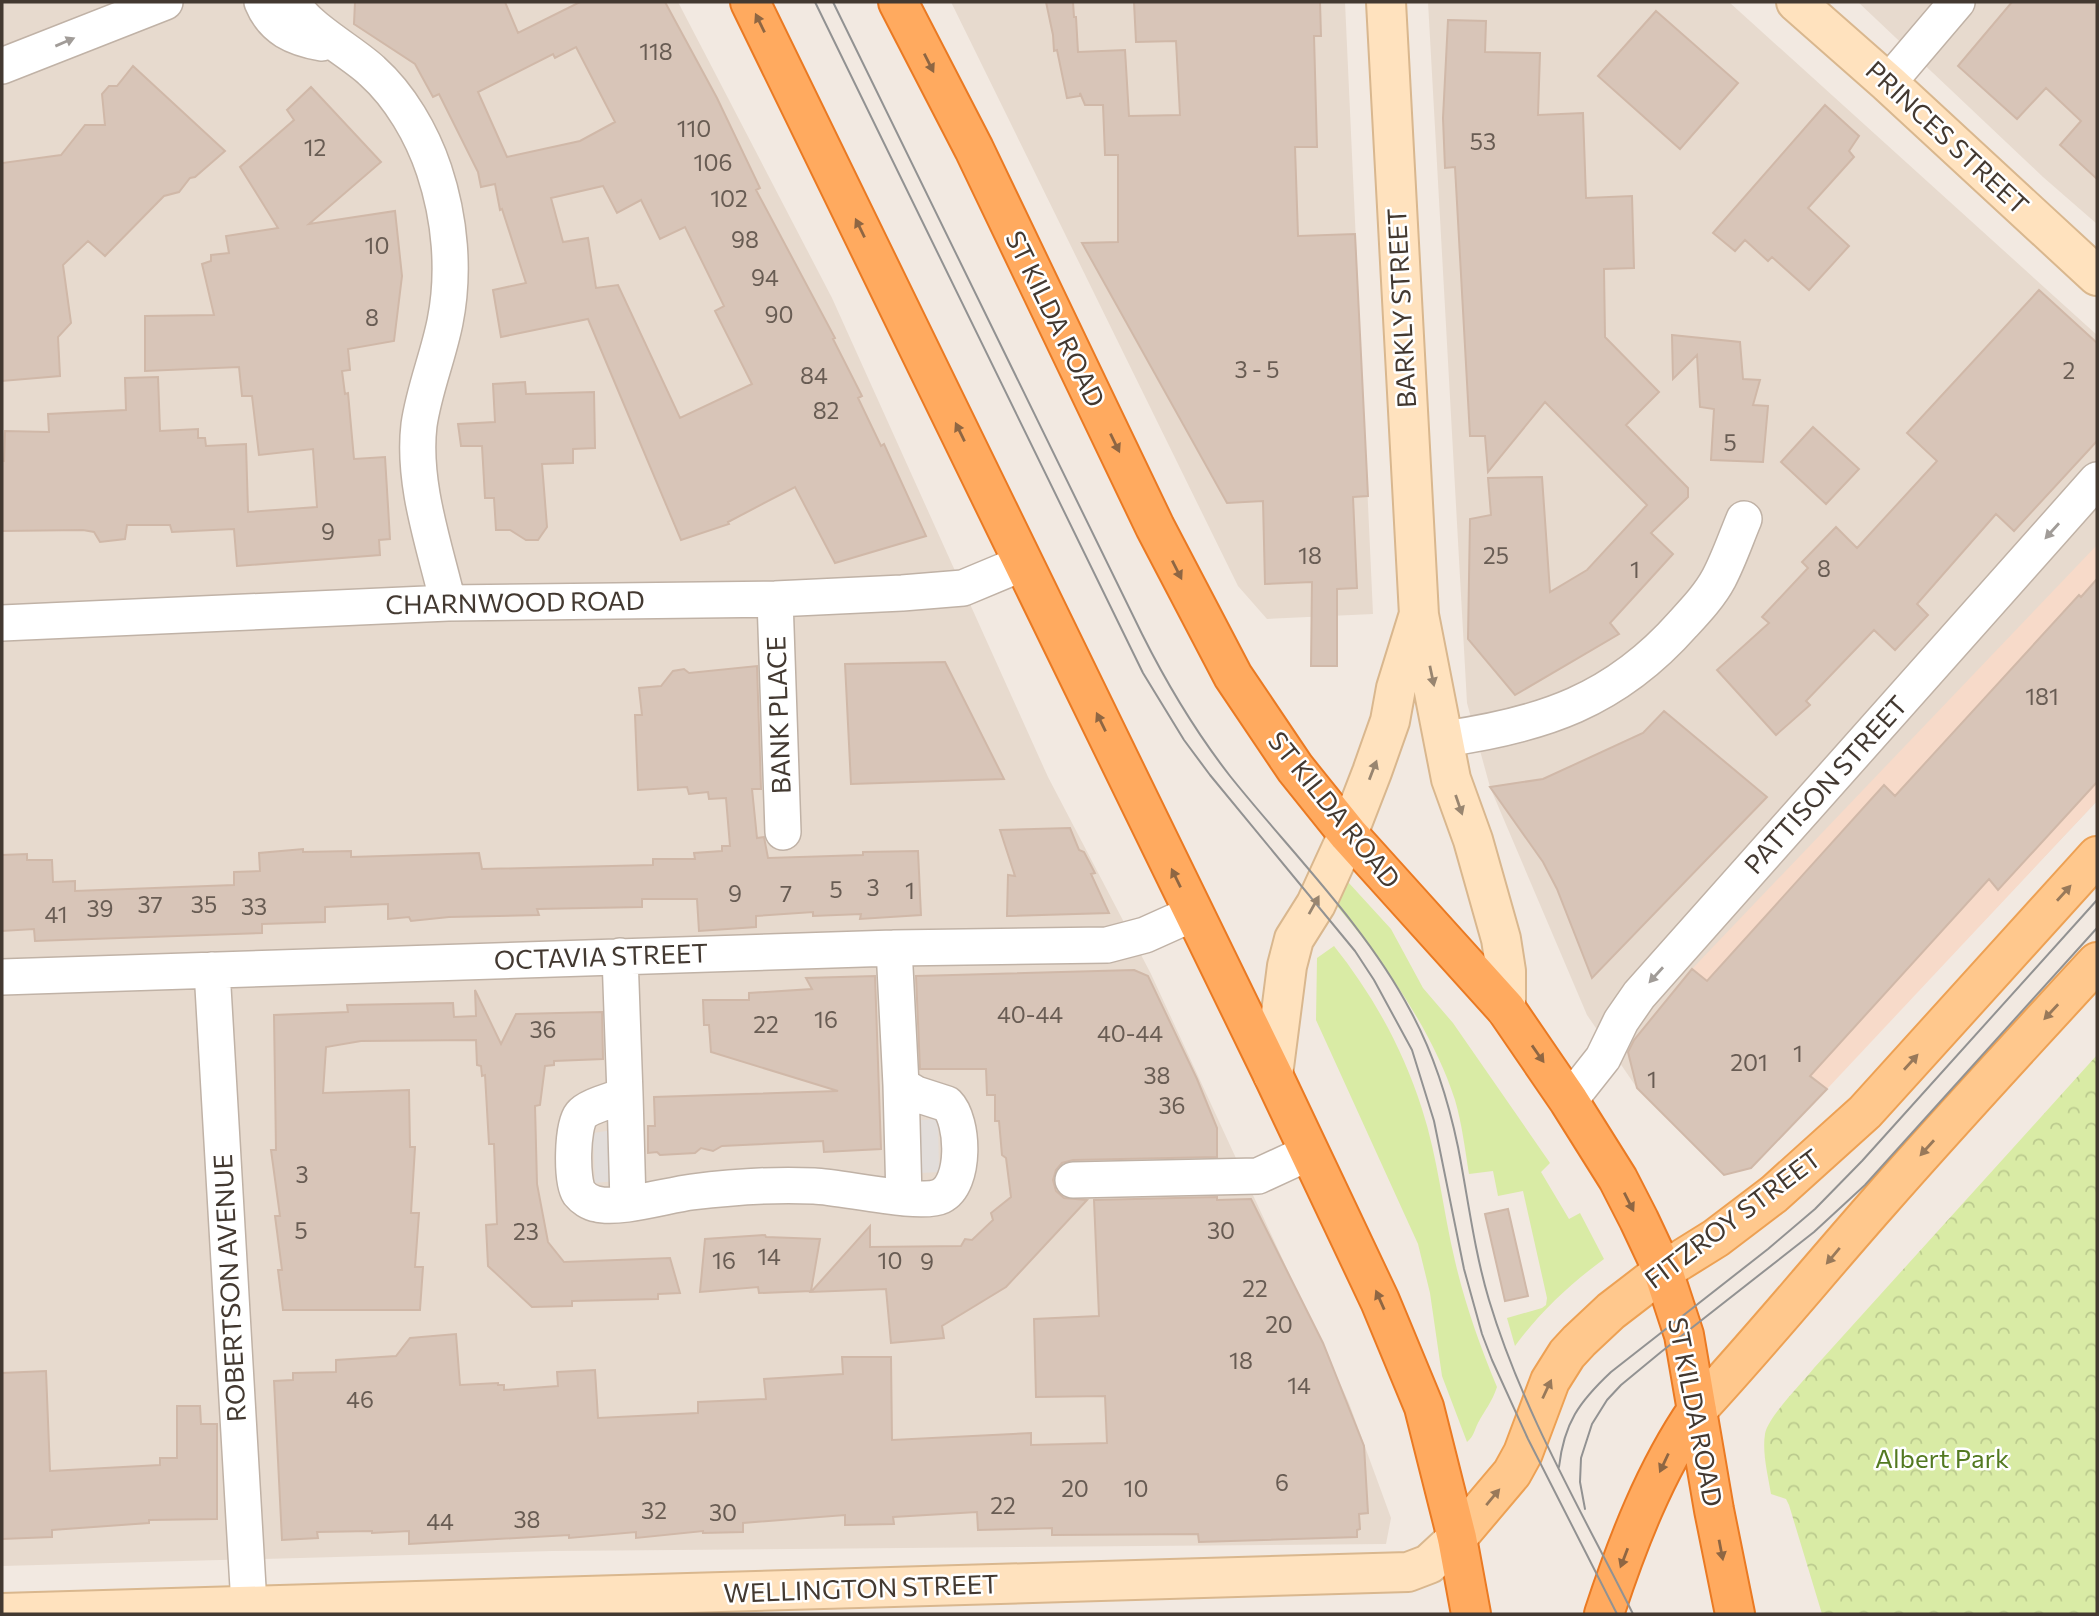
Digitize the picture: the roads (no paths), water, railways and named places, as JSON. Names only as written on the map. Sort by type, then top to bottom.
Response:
[{"type":"highway","points":[[750,2],[1273,1075],[1380,1301],[1424,1408],[1457,1538],[1471,1614]]},
{"type":"highway","name":"ST KILDA ROAD","points":[[898,2],[974,149],[1155,527],[1233,676],[1296,768],[1348,834],[1506,1009],[1618,1179],[1663,1271],[1684,1335],[1718,1534],[1735,1614]]},
{"type":"highway","points":[[1604,1614],[1630,1541],[1668,1454],[1697,1410]]},
{"type":"main road","name":"FITZROY STREET","points":[[1457,1538],[1504,1484],[1517,1464],[1544,1394],[1567,1354],[1604,1318],[1663,1271],[1716,1238],[1774,1194],[1865,1112],[2097,856]]},
{"type":"main road","points":[[1697,1410],[1988,1079],[2097,962]]},
{"type":"street","points":[[2,66],[165,2]]},
{"type":"street","points":[[262,2],[268,16],[285,31],[301,38],[329,44],[351,55]]},
{"type":"street","points":[[293,2],[302,15],[374,73],[397,98],[433,169],[445,211],[450,244],[450,280],[445,320],[419,425],[418,453],[428,519],[448,603]]},
{"type":"street","name":"BARKLY STREET","points":[[1386,2],[1419,615],[1451,779],[1476,851],[1501,939],[1506,971],[1506,1009]]},
{"type":"street","name":"PRINCES STREET","points":[[1796,2],[2097,276]]},
{"type":"street","points":[[1888,83],[1957,2]]},
{"type":"street","name":"PATTISON STREET","points":[[1569,1101],[1603,1058],[1639,995],[2097,480]]},
{"type":"street","points":[[1444,738],[1528,722],[1574,707],[1607,690],[1640,667],[1698,608],[1718,579],[1744,519]]},
{"type":"street","name":"CHARNWOOD ROAD","points":[[2,623],[448,603],[775,599],[963,588],[1023,563]]},
{"type":"street","name":"BANK PLACE","points":[[775,599],[783,832]]},
{"type":"street","name":"BARKLY STREET","points":[[1273,1075],[1287,967],[1294,939],[1316,904],[1348,834],[1387,733],[1396,688],[1419,615]]},
{"type":"street","name":"OCTAVIA STREET","points":[[2,977],[894,948],[1107,945],[1145,935],[1194,913]]},
{"type":"street","points":[[894,948],[904,1198]]},
{"type":"street","points":[[620,956],[628,1203]]},
{"type":"street","name":"ROBERTSON AVENUE","points":[[212,970],[249,1605]]},
{"type":"street","points":[[625,1095],[581,1115],[575,1138],[574,1176],[579,1192],[589,1201],[603,1205],[692,1192],[778,1186],[852,1189],[904,1198],[931,1199],[946,1193],[954,1180],[960,1146],[955,1116],[942,1100],[916,1094],[901,1085]]},
{"type":"street","points":[[1073,1180],[1258,1176],[1310,1152]]},
{"type":"street","name":"WELLINGTON STREET","points":[[2,1613],[1399,1573],[1429,1563],[1457,1538]]},
{"type":"tram line","points":[[815,2],[1143,673],[1184,740],[1210,775],[1355,951],[1412,1050],[1434,1121],[1464,1269],[1482,1334],[1528,1439],[1617,1614]]},
{"type":"tram line","points":[[833,2],[1142,634],[1172,689],[1230,776],[1372,948],[1418,1026],[1433,1059],[1450,1111],[1479,1262],[1503,1341],[1554,1460],[1633,1614]]},
{"type":"tram line","points":[[1559,1467],[1569,1426],[1582,1404],[1600,1383],[1815,1209],[1862,1161],[2097,900]]},
{"type":"tram line","points":[[1585,1509],[1580,1482],[1581,1458],[1592,1424],[1607,1400],[1661,1352],[1814,1232],[1865,1185],[2097,928]]},
{"type":"park label","name":"Albert Park","points":[[1942,1459]]}]
